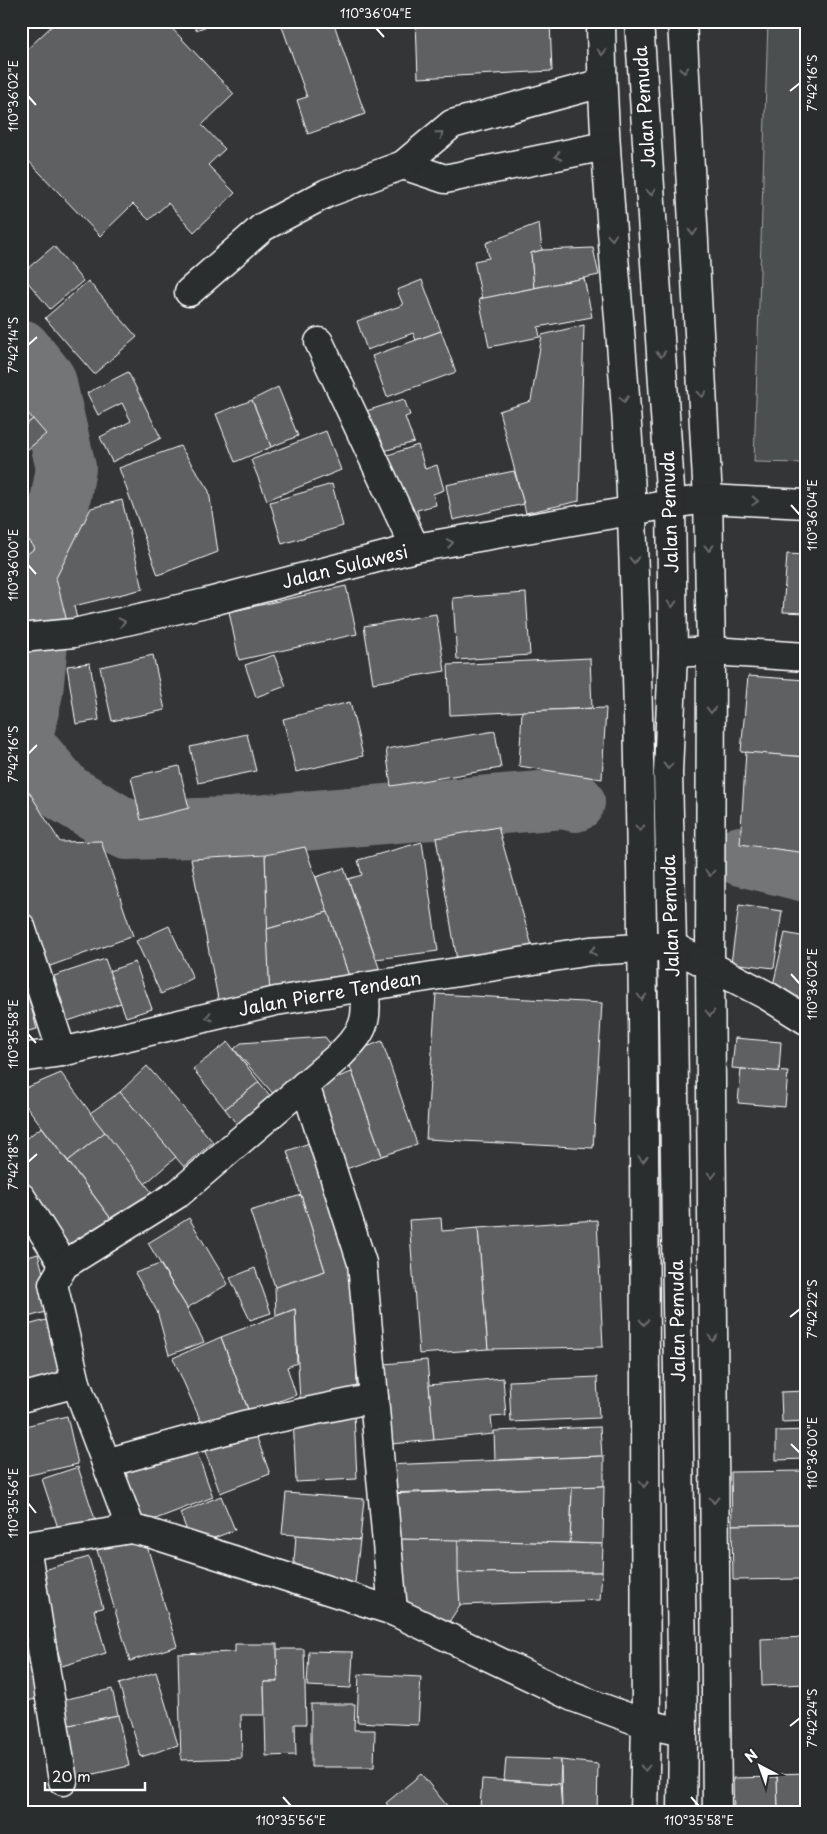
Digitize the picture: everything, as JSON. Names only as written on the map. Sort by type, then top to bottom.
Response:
[{"type":"street","points":[[602,21],[602,83],[632,512],[642,948],[646,1724],[644,1813]]},
{"type":"street","name":"Jalan Pemuda","points":[[640,21],[671,504],[673,653],[668,773],[683,1732],[682,1813]]},
{"type":"street","points":[[682,21],[708,499],[711,650],[710,964],[717,1813]]},
{"type":"street","points":[[189,292],[263,227],[327,193],[403,165],[452,124],[602,83]]},
{"type":"street","points":[[403,165],[445,179],[606,146]]},
{"type":"street","points":[[319,342],[415,548]]},
{"type":"street","name":"Jalan Sulawesi","points":[[24,638],[74,633],[205,603],[415,548],[671,504],[708,499],[806,504]]},
{"type":"street","points":[[673,653],[711,650],[806,657]]},
{"type":"street","points":[[21,926],[62,1052]]},
{"type":"street","points":[[672,946],[710,964],[806,1020]]},
{"type":"street","name":"Jalan Pierre Tendean","points":[[21,1058],[62,1052],[276,1001],[590,951],[672,946]]},
{"type":"street","points":[[131,1529],[76,1383],[53,1284],[64,1265],[179,1193],[358,1038],[366,1020],[364,987]]},
{"type":"street","points":[[305,1085],[362,1263],[393,1611]]},
{"type":"street","points":[[21,1198],[64,1265]]},
{"type":"street","points":[[21,1398],[76,1383]]},
{"type":"street","points":[[106,1463],[244,1424],[374,1398]]},
{"type":"street","points":[[63,1781],[24,1547],[131,1529],[393,1611],[573,1697],[646,1724],[683,1732]]},
{"type":"shaded area","points":[[768,21],[806,21],[806,463],[754,462]]},
{"type":"building","points":[[21,21],[34,21],[21,33]]},
{"type":"building","points":[[57,21],[165,21],[234,94],[202,125],[225,149],[208,165],[235,193],[194,232],[168,203],[149,220],[133,204],[100,236],[21,153],[21,55]]},
{"type":"building","points":[[192,21],[221,21],[196,30]]},
{"type":"building","points":[[280,21],[333,21],[365,114],[308,134],[297,100],[307,97]]},
{"type":"building","points":[[416,21],[550,21],[552,71],[418,78]]},
{"type":"building","points":[[539,223],[542,250],[531,253],[534,288],[482,299],[474,261],[489,258],[486,243]]},
{"type":"building","points":[[21,243],[28,249],[21,255]]},
{"type":"building","points":[[54,246],[83,281],[50,309],[21,274]]},
{"type":"building","points":[[593,248],[599,275],[534,288],[531,253],[542,250]]},
{"type":"building","points":[[584,278],[592,317],[538,327],[540,337],[489,347],[479,299]]},
{"type":"building","points":[[422,280],[441,331],[416,340],[413,333],[367,350],[357,321],[403,305],[397,290]]},
{"type":"building","points":[[88,281],[137,337],[94,374],[45,318]]},
{"type":"building","points":[[584,325],[579,501],[526,513],[499,411],[531,401],[542,335]]},
{"type":"building","points":[[441,331],[456,372],[387,397],[372,356]]},
{"type":"building","points":[[128,372],[161,438],[112,462],[100,437],[131,421],[122,403],[98,415],[87,393]]},
{"type":"building","points":[[278,387],[298,436],[271,447],[252,400]]},
{"type":"building","points":[[404,399],[410,415],[405,417],[414,442],[384,451],[376,429],[364,434],[357,414]]},
{"type":"building","points":[[252,400],[271,447],[235,462],[216,414]]},
{"type":"building","points":[[21,405],[33,419],[21,429]]},
{"type":"building","points":[[33,419],[46,434],[21,455],[21,429]]},
{"type":"building","points":[[326,431],[341,470],[267,500],[251,460]]},
{"type":"building","points":[[418,445],[425,469],[437,465],[444,490],[433,494],[436,505],[417,510],[419,518],[405,522],[376,459]]},
{"type":"building","points":[[180,446],[209,491],[218,552],[158,575],[119,468]]},
{"type":"building","points":[[514,471],[524,504],[453,520],[446,485]]},
{"type":"building","points":[[332,484],[343,526],[282,544],[270,502]]},
{"type":"building","points":[[122,500],[143,589],[74,606],[77,619],[67,622],[56,578],[91,508]]},
{"type":"building","points":[[21,530],[35,548],[21,559]]},
{"type":"building","points":[[787,554],[806,555],[806,613],[783,612]]},
{"type":"building","points":[[346,586],[357,634],[239,660],[229,612]]},
{"type":"building","points":[[526,593],[530,655],[457,660],[453,598]]},
{"type":"building","points":[[436,614],[445,671],[373,683],[364,626]]},
{"type":"building","points":[[153,655],[165,710],[112,721],[100,667]]},
{"type":"building","points":[[274,655],[286,686],[256,697],[245,665]]},
{"type":"building","points":[[590,658],[592,708],[450,715],[448,665]]},
{"type":"building","points":[[90,663],[99,720],[76,724],[67,666]]},
{"type":"building","points":[[748,676],[806,680],[806,757],[741,752]]},
{"type":"building","points":[[350,702],[363,756],[296,772],[283,719]]},
{"type":"building","points":[[606,708],[602,779],[519,766],[522,711]]},
{"type":"building","points":[[495,731],[501,768],[391,786],[386,749]]},
{"type":"building","points":[[247,734],[256,771],[198,783],[190,747]]},
{"type":"building","points":[[746,752],[806,757],[806,853],[740,844]]},
{"type":"building","points":[[179,766],[189,808],[141,820],[131,777]]},
{"type":"building","points":[[21,779],[60,842],[101,841],[133,936],[39,970],[21,919]]},
{"type":"building","points":[[498,827],[534,953],[458,966],[436,838]]},
{"type":"building","points":[[422,842],[438,951],[376,959],[348,879],[362,875],[358,860]]},
{"type":"building","points":[[305,847],[328,912],[267,929],[265,855]]},
{"type":"building","points":[[265,855],[270,999],[219,1004],[191,859]]},
{"type":"building","points":[[344,868],[382,976],[352,986],[316,877]]},
{"type":"building","points":[[739,905],[782,911],[774,968],[731,963]]},
{"type":"building","points":[[328,912],[352,986],[270,999],[267,929]]},
{"type":"building","points":[[169,926],[193,978],[161,994],[136,941]]},
{"type":"building","points":[[785,933],[806,937],[806,1002],[771,994]]},
{"type":"building","points":[[105,959],[121,1003],[68,1021],[54,976]]},
{"type":"building","points":[[135,962],[152,1009],[126,1017],[109,971]]},
{"type":"building","points":[[21,968],[37,1029],[24,1032],[29,1051],[21,1053]]},
{"type":"building","points":[[436,994],[602,1003],[593,1148],[426,1139]]},
{"type":"building","points":[[325,1037],[333,1047],[276,1097],[234,1049],[241,1043]]},
{"type":"building","points":[[735,1038],[781,1042],[779,1072],[732,1068]]},
{"type":"building","points":[[382,1041],[417,1144],[382,1156],[346,1055]]},
{"type":"building","points":[[228,1042],[259,1082],[225,1109],[193,1069]]},
{"type":"building","points":[[147,1066],[213,1142],[184,1167],[120,1092]]},
{"type":"building","points":[[741,1069],[788,1072],[785,1107],[738,1103]]},
{"type":"building","points":[[352,1072],[382,1156],[346,1169],[316,1085]]},
{"type":"building","points":[[61,1073],[105,1132],[68,1161],[21,1099],[21,1090]]},
{"type":"building","points":[[259,1082],[276,1103],[241,1130],[225,1109]]},
{"type":"building","points":[[120,1092],[176,1157],[145,1184],[90,1113]]},
{"type":"building","points":[[42,1127],[118,1228],[64,1262],[21,1194],[21,1142]]},
{"type":"building","points":[[105,1132],[157,1199],[118,1228],[68,1161]]},
{"type":"building","points":[[312,1142],[354,1261],[357,1389],[300,1401],[295,1309],[276,1316],[275,1287],[325,1271],[287,1151]]},
{"type":"building","points":[[301,1195],[325,1271],[275,1287],[250,1211]]},
{"type":"building","points":[[189,1218],[228,1284],[187,1308],[148,1243]]},
{"type":"building","points":[[441,1218],[442,1231],[478,1228],[488,1349],[419,1354],[409,1220]]},
{"type":"building","points":[[597,1220],[603,1347],[488,1349],[478,1228]]},
{"type":"building","points":[[38,1254],[53,1310],[21,1319],[21,1259]]},
{"type":"building","points":[[160,1264],[187,1308],[204,1342],[169,1355],[157,1311],[135,1273]]},
{"type":"building","points":[[255,1268],[271,1313],[250,1320],[230,1278]]},
{"type":"building","points":[[295,1309],[297,1363],[287,1367],[296,1395],[249,1412],[221,1337]]},
{"type":"building","points":[[53,1318],[69,1382],[21,1394],[21,1327]]},
{"type":"building","points":[[221,1337],[251,1418],[206,1433],[173,1358]]},
{"type":"building","points":[[427,1360],[434,1440],[381,1445],[374,1365]]},
{"type":"building","points":[[597,1377],[599,1418],[511,1422],[509,1381]]},
{"type":"building","points":[[503,1378],[506,1416],[491,1417],[493,1434],[434,1440],[429,1385]]},
{"type":"building","points":[[806,1391],[806,1421],[782,1422],[781,1392]]},
{"type":"building","points":[[354,1413],[357,1479],[296,1482],[293,1416]]},
{"type":"building","points":[[67,1416],[78,1464],[21,1477],[21,1427]]},
{"type":"building","points":[[252,1424],[270,1474],[220,1493],[202,1443]]},
{"type":"building","points":[[600,1427],[602,1456],[495,1460],[494,1431]]},
{"type":"building","points":[[806,1430],[806,1459],[776,1460],[776,1431]]},
{"type":"building","points":[[193,1442],[213,1497],[140,1525],[109,1464]]},
{"type":"building","points":[[604,1456],[604,1486],[386,1493],[385,1465]]},
{"type":"building","points":[[78,1467],[96,1522],[60,1534],[42,1479]]},
{"type":"building","points":[[806,1471],[806,1524],[732,1525],[731,1472]]},
{"type":"building","points":[[604,1486],[603,1544],[570,1543],[572,1487]]},
{"type":"building","points":[[572,1487],[570,1543],[393,1539],[385,1494]]},
{"type":"building","points":[[286,1493],[364,1499],[360,1540],[282,1534]]},
{"type":"building","points":[[221,1496],[235,1530],[193,1546],[180,1513]]},
{"type":"building","points":[[806,1524],[806,1579],[733,1580],[732,1525]]},
{"type":"building","points":[[296,1535],[360,1540],[355,1583],[293,1577]]},
{"type":"building","points":[[144,1536],[177,1646],[130,1661],[97,1550]]},
{"type":"building","points":[[393,1539],[458,1540],[460,1605],[442,1633],[394,1610]]},
{"type":"building","points":[[458,1540],[603,1544],[602,1572],[458,1573]]},
{"type":"building","points":[[89,1557],[103,1608],[94,1610],[106,1653],[62,1666],[36,1572]]},
{"type":"building","points":[[602,1572],[600,1600],[460,1605],[458,1573]]},
{"type":"building","points":[[21,1581],[42,1698],[21,1702]]},
{"type":"building","points":[[806,1637],[806,1684],[762,1686],[761,1639]]},
{"type":"building","points":[[235,1644],[277,1644],[278,1682],[264,1682],[265,1715],[241,1715],[242,1758],[181,1760],[178,1654],[235,1652]]},
{"type":"building","points":[[277,1649],[304,1649],[306,1724],[295,1724],[296,1755],[266,1756],[264,1682],[278,1682]]},
{"type":"building","points":[[309,1651],[353,1652],[351,1688],[307,1686]]},
{"type":"building","points":[[156,1672],[178,1745],[141,1757],[119,1684]]},
{"type":"building","points":[[359,1674],[421,1677],[418,1725],[357,1722]]},
{"type":"building","points":[[112,1689],[118,1715],[65,1726],[58,1701]]},
{"type":"building","points":[[311,1704],[355,1704],[354,1730],[375,1730],[374,1767],[311,1767]]},
{"type":"building","points":[[118,1715],[129,1766],[76,1778],[65,1726]]},
{"type":"building","points":[[506,1758],[561,1760],[560,1784],[504,1780]]},
{"type":"building","points":[[561,1760],[598,1764],[597,1813],[562,1813]]},
{"type":"building","points":[[806,1773],[806,1813],[778,1813],[777,1774]]},
{"type":"building","points":[[421,1774],[453,1813],[394,1813],[386,1803]]},
{"type":"building","points":[[777,1777],[778,1813],[734,1813],[733,1778]]},
{"type":"building","points":[[482,1779],[560,1784],[562,1809],[480,1808]]},
{"type":"building","points":[[480,1808],[562,1809],[562,1813],[479,1813]]},
{"type":"waterway","points":[[21,349],[46,380],[66,468],[42,604],[33,692],[22,742],[65,793],[127,830],[232,827],[563,799],[575,802]]},
{"type":"waterway","points":[[741,856],[806,872]]}]
